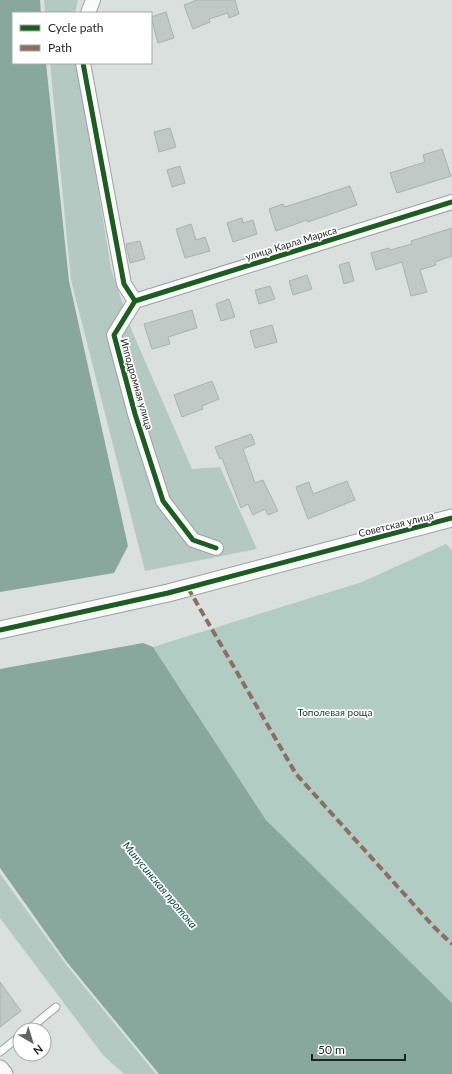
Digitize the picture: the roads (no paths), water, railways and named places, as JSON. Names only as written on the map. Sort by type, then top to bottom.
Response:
[{"type":"street","points":[[88,12],[93,0]]},
{"type":"street","points":[[83,64],[124,284],[135,301]]},
{"type":"street","name":"улица Карла Маркса","points":[[135,301],[452,202]]},
{"type":"street","name":"Ипподромная улица","points":[[135,301],[114,335],[135,414],[163,501],[193,540],[216,548]]},
{"type":"street","name":"Советская улица","points":[[0,630],[168,593],[291,562],[344,546],[452,518]]},
{"type":"street","points":[[0,1069],[4,1074]]},
{"type":"lane","points":[[38,1022],[56,1008]]},
{"type":"lane","points":[[0,1052],[12,1042]]},
{"type":"water","points":[[0,0],[40,0],[41,12],[12,12],[12,64],[46,64],[69,281],[128,546],[114,573],[0,592]]},
{"type":"water","name":"Минусинская протока","points":[[143,643],[153,647],[266,820],[452,1003],[452,1074],[159,1074],[66,961],[0,868],[0,669]]},
{"type":"park label","name":"Тополевая роща","points":[[335,712]]}]
